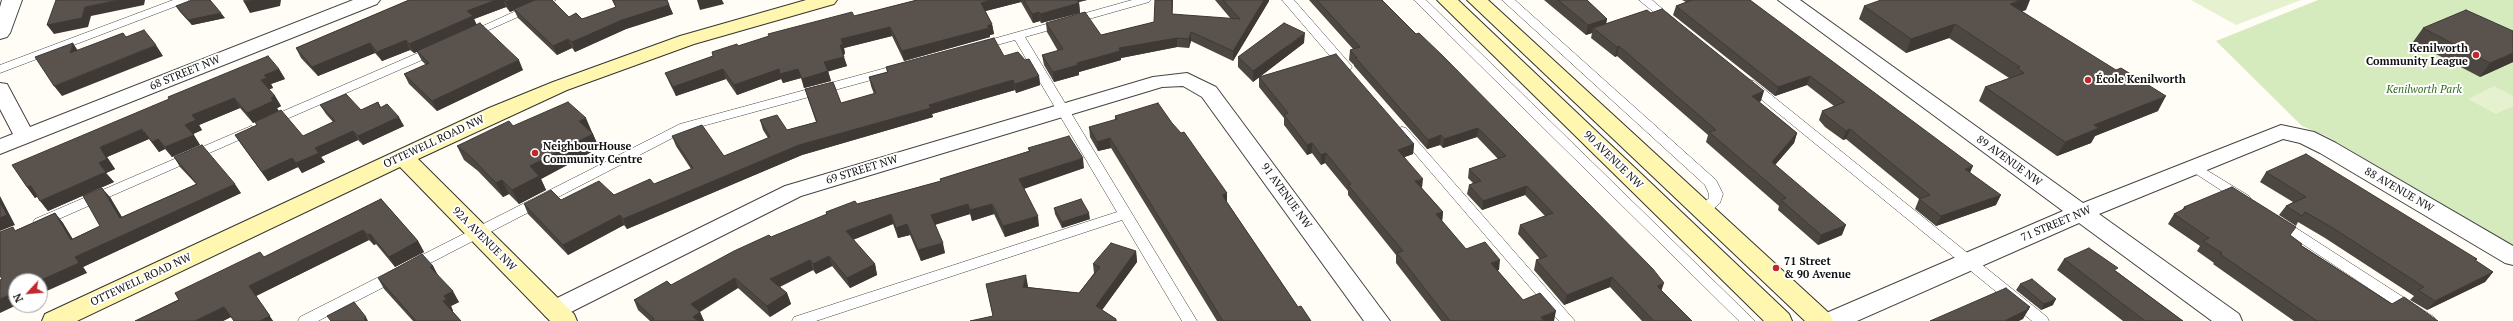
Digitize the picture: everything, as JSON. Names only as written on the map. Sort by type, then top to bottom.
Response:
[{"type":"main road","name":"OTTEWELL ROAD NW","points":[[54,321],[496,113],[591,74],[687,40],[827,0]]},
{"type":"main road","name":"90 AVENUE NW","points":[[1447,0],[1780,321]]},
{"type":"main road","points":[[1477,0],[1821,321]]},
{"type":"main road","name":"92A AVENUE NW","points":[[403,157],[560,316]]},
{"type":"street","points":[[0,33],[12,0]]},
{"type":"street","name":"68 STREET NW","points":[[0,147],[322,9],[370,0]]},
{"type":"street","name":"89 AVENUE NW","points":[[1788,0],[2230,321]]},
{"type":"street","name":"69 STREET NW","points":[[560,316],[793,191],[1160,80],[1187,79]]},
{"type":"street","name":"91 AVENUE NW","points":[[1187,79],[1209,92],[1378,321]]},
{"type":"street","points":[[0,89],[25,137]]},
{"type":"street","name":"71 STREET NW","points":[[1848,318],[1969,261],[2080,213],[2281,132]]},
{"type":"street","name":"88 AVENUE NW","points":[[2281,132],[2306,138],[2328,148],[2513,257]]},
{"type":"lane","points":[[0,69],[170,3],[183,0]]},
{"type":"lane","points":[[29,226],[550,0]]},
{"type":"lane","points":[[965,50],[1145,0]]},
{"type":"lane","points":[[1288,0],[1355,77]]},
{"type":"lane","name":"90 AVENUE NW","points":[[1420,0],[1748,321]]},
{"type":"lane","points":[[1508,0],[1711,183],[1716,194],[1715,200],[1703,211]]},
{"type":"lane","points":[[1645,0],[1682,30]]},
{"type":"lane","points":[[1018,35],[1190,321]]},
{"type":"lane","points":[[312,319],[684,127],[919,62]]},
{"type":"lane","points":[[1737,74],[2042,321]]},
{"type":"lane","points":[[1392,119],[1568,321]]},
{"type":"lane","points":[[2195,167],[2254,205]]},
{"type":"lane","points":[[799,321],[1125,214]]},
{"type":"lane","points":[[2267,214],[2429,321]]},
{"type":"green space","points":[[2191,0],[2301,0],[2236,25]]},
{"type":"green space","name":"Kenilworth Park","points":[[2318,0],[2513,0],[2513,247],[2328,137],[2302,126],[2216,41]]},
{"type":"green space","points":[[2494,86],[2513,96],[2513,106],[2496,114],[2468,99]]},
{"type":"building","points":[[56,0],[118,0],[85,7],[82,18],[47,25]]},
{"type":"building","points":[[192,0],[210,0],[221,13],[188,20],[176,6]]},
{"type":"building","points":[[244,0],[255,0],[244,2]]},
{"type":"building","points":[[409,0],[496,0],[467,11],[473,16],[409,44],[406,40],[377,52],[370,43],[312,67],[296,48]]},
{"type":"building","points":[[535,0],[552,0],[569,17],[576,13],[582,19],[616,7],[613,0],[667,0],[669,5],[622,20],[572,42],[568,39],[553,46],[514,9]]},
{"type":"building","points":[[917,0],[991,0],[981,3],[992,24],[987,26],[989,28],[902,51],[890,27],[841,39],[843,45],[840,45],[844,57],[824,62],[828,71],[802,79],[798,69],[780,74],[779,69],[734,85],[723,69],[673,87],[665,73],[713,56],[712,52],[737,44],[738,46],[769,36],[768,34],[852,12],[854,16]]},
{"type":"building","points":[[1024,0],[1077,0],[1079,3],[1040,14],[1039,12],[1032,14]]},
{"type":"building","points":[[1155,0],[1172,0],[1172,14],[1240,19],[1223,0],[1264,0],[1233,51],[1191,32],[1189,39],[1177,38],[1119,48],[1120,51],[1077,63],[1078,65],[1053,72],[1042,55],[1063,49],[1046,23],[1085,12],[1101,35],[1154,22]]},
{"type":"building","points":[[1317,0],[1382,0],[1416,34],[1419,33],[1443,56],[1653,269],[1664,283],[1657,286],[1692,321],[1654,321],[1612,277],[1567,295],[1536,260],[1547,256],[1520,225],[1553,213],[1527,186],[1483,201],[1469,185],[1481,181],[1469,169],[1506,156],[1478,128],[1444,139],[1441,135],[1428,140],[1355,57],[1357,58],[1350,50],[1360,47]]},
{"type":"building","points":[[1558,0],[1587,0],[1607,19],[1588,25]]},
{"type":"building","points":[[1692,0],[1750,0],[1973,166],[1965,169],[2001,195],[1941,216],[1919,199],[1930,195],[1850,129],[1846,131],[1822,111],[1845,102],[1810,76],[1778,87],[1676,6]]},
{"type":"building","points":[[1881,0],[2020,0],[2010,4],[2116,70],[2121,68],[2166,96],[2094,125],[2099,128],[2065,142],[1985,87],[2024,73],[2017,68],[2020,67],[1955,24],[1911,39],[1864,6]]},
{"type":"building","points":[[1662,9],[1764,91],[1752,96],[1797,133],[1772,162],[1846,225],[1821,235],[1781,200],[1786,198],[1709,132],[1716,130],[1619,46],[1617,47],[1593,28],[1647,10],[1651,13]]},
{"type":"building","points":[[2466,10],[2513,31],[2513,53],[2490,63],[2423,28]]},
{"type":"building","points":[[480,23],[519,60],[432,101],[404,74],[429,63],[417,51]]},
{"type":"building","points":[[1284,23],[1305,33],[1253,71],[1238,57]]},
{"type":"building","points":[[144,30],[156,45],[54,86],[35,57],[73,43],[70,53],[123,33],[126,37]]},
{"type":"building","points":[[994,38],[1004,56],[1018,52],[1025,60],[1029,59],[1039,76],[1015,84],[1013,80],[929,105],[931,108],[799,145],[623,219],[620,215],[563,245],[524,204],[551,190],[561,200],[599,181],[614,195],[650,179],[654,184],[693,168],[672,136],[702,125],[724,156],[770,137],[760,120],[777,115],[787,130],[817,122],[805,89],[833,82],[841,103],[876,93],[869,77],[888,72],[886,67]]},
{"type":"building","points":[[1336,54],[1414,144],[1398,150],[1423,179],[1415,181],[1443,212],[1436,214],[1466,249],[1485,242],[1500,260],[1491,263],[1523,300],[1540,293],[1556,311],[1541,317],[1544,321],[1450,321],[1397,253],[1403,251],[1348,185],[1351,184],[1326,153],[1321,155],[1312,143],[1307,145],[1284,115],[1288,113],[1259,77]]},
{"type":"building","points":[[268,56],[279,69],[264,75],[267,78],[261,80],[275,96],[271,98],[273,101],[247,113],[234,98],[192,115],[196,120],[185,125],[194,135],[165,147],[158,139],[152,142],[142,129],[100,147],[107,159],[99,163],[106,172],[40,201],[31,186],[27,187],[12,165],[169,99],[168,97]]},
{"type":"building","points":[[346,94],[361,110],[378,102],[380,108],[387,104],[399,117],[358,136],[353,131],[315,148],[319,153],[296,163],[292,158],[262,172],[235,135],[257,125],[255,122],[281,110],[303,136],[335,121],[320,105]]},
{"type":"building","name":"NeighbourHouse Community Centre","points":[[568,102],[586,118],[579,121],[593,134],[530,166],[539,176],[512,190],[502,180],[496,183],[471,157],[457,146],[509,121],[513,126]]},
{"type":"building","points":[[1158,103],[1172,123],[1181,133],[1184,132],[1227,193],[1222,195],[1298,307],[1301,306],[1311,321],[1223,321],[1110,138],[1097,142],[1089,127],[1117,119],[1115,116]]},
{"type":"building","points":[[1069,136],[1083,158],[1019,179],[1038,216],[1003,226],[992,204],[970,210],[968,204],[931,215],[943,243],[918,250],[907,224],[896,228],[891,214],[846,231],[875,264],[847,278],[829,256],[813,264],[810,260],[770,279],[787,293],[767,306],[735,278],[691,304],[700,312],[693,317],[698,321],[651,321],[654,319],[634,300],[667,281],[671,285],[734,251],[769,235],[771,237],[827,214],[826,212],[855,201],[857,204],[941,181],[940,179],[1030,151],[1028,148]]},
{"type":"building","points":[[202,145],[235,184],[75,257],[79,263],[48,277],[48,273],[8,273],[8,296],[0,299],[0,280],[2,279],[0,276],[0,232],[13,227],[15,231],[55,213],[71,240],[100,226],[83,196],[102,188],[120,218],[197,184],[174,157]]},
{"type":"building","points":[[2306,154],[2477,259],[2475,260],[2493,272],[2435,301],[2418,290],[2424,287],[2333,228],[2305,212],[2302,216],[2286,206],[2306,197],[2266,172]]},
{"type":"building","points":[[2232,187],[2296,227],[2290,235],[2302,244],[2300,245],[2392,304],[2404,297],[2438,321],[2317,321],[2220,254],[2222,253],[2203,241],[2209,238],[2174,214],[2186,208],[2184,207]]},
{"type":"building","points":[[381,199],[418,241],[389,257],[370,234],[368,235],[363,230],[249,286],[270,316],[260,321],[234,321],[224,307],[195,321],[135,321],[179,300],[175,293],[260,252],[264,257]]},
{"type":"building","points":[[1081,199],[1089,213],[1062,222],[1054,208]]},
{"type":"building","points":[[0,202],[7,215],[0,218]]},
{"type":"building","points":[[1111,243],[1136,251],[1096,306],[1116,319],[1115,321],[970,321],[993,316],[986,284],[1026,275],[1023,287],[1079,293],[1100,267],[1093,264]]},
{"type":"building","points":[[2089,248],[2118,268],[2114,270],[2183,321],[2145,321],[2064,259]]},
{"type":"building","points":[[422,254],[433,266],[430,267],[453,291],[444,296],[447,300],[443,301],[461,321],[416,321],[378,278]]},
{"type":"building","points":[[2032,279],[2056,299],[2044,304],[2020,284]]},
{"type":"building","points":[[2006,288],[2030,307],[2027,308],[2029,309],[2004,321],[1930,321]]},
{"type":"building","points":[[354,302],[366,317],[364,318],[366,321],[331,321],[327,316]]},
{"type":"place","name":"Kenilworth Community League","points":[[2476,55]]},
{"type":"place","name":"École Kenilworth","points":[[2088,80]]},
{"type":"place","name":"NeighbourHouse Community Centre","points":[[535,153]]},
{"type":"place","name":"71 Street & 90 Avenue","points":[[1776,268]]}]
